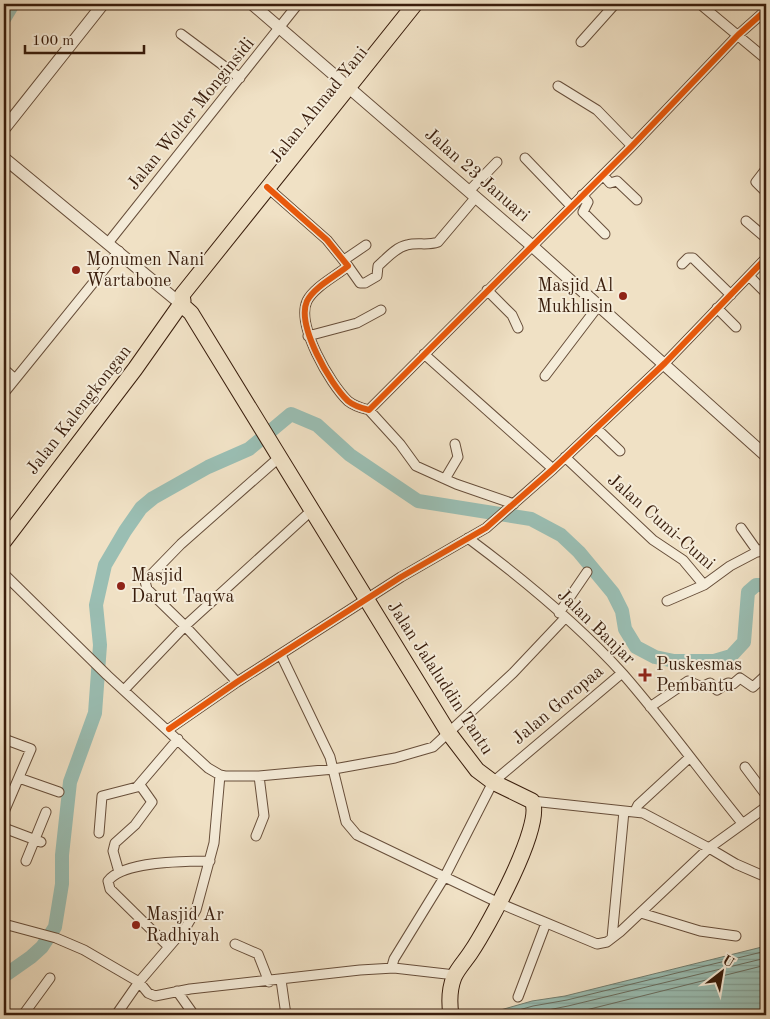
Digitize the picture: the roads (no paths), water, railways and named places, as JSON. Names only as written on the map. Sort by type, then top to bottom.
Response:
[{"type":"highway","name":"Jalan Ahmad Yani","points":[[184,301],[397,31],[415,4]]},
{"type":"highway","name":"Jalan Ahmad Yani","points":[[397,31],[424,4]]},
{"type":"highway","name":"Jalan Jalaluddin Tantu","points":[[184,301],[262,431],[274,455],[311,511],[448,732],[470,763],[493,782],[532,802]]},
{"type":"highway","name":"Jalan Kalengkongan","points":[[4,541],[135,369],[184,301]]},
{"type":"highway","points":[[451,1015],[450,996],[455,975],[471,952],[499,903],[534,822],[535,810],[532,802]]},
{"type":"street","points":[[4,129],[103,4]]},
{"type":"street","name":"Jalan 23 Januari","points":[[252,4],[531,245],[665,363],[766,456]]},
{"type":"street","name":"Jalan Wolter Monginsidi","points":[[108,243],[298,4]]},
{"type":"street","points":[[581,42],[615,4]]},
{"type":"street","points":[[700,4],[766,59]]},
{"type":"street","points":[[369,410],[531,245],[632,146],[738,35],[766,10]]},
{"type":"street","points":[[181,34],[240,78]]},
{"type":"street","points":[[558,86],[597,110],[632,146]]},
{"type":"street","points":[[4,158],[108,243],[184,301]]},
{"type":"street","points":[[525,158],[571,206]]},
{"type":"street","points":[[270,190],[327,240],[360,283],[365,283],[376,276],[378,266],[399,248],[406,245],[438,242],[497,162]]},
{"type":"street","points":[[766,169],[756,182],[766,192]]},
{"type":"street","points":[[603,175],[610,183]]},
{"type":"street","points":[[602,190],[610,183],[617,181],[637,200]]},
{"type":"street","points":[[582,194],[588,202],[584,212],[605,234]]},
{"type":"street","points":[[746,221],[766,238]]},
{"type":"street","points":[[366,246],[343,259],[308,299],[304,316],[308,336],[321,362],[342,395],[354,405],[369,410],[400,444],[416,466],[512,506]]},
{"type":"street","points":[[4,393],[14,378],[119,251]]},
{"type":"street","points":[[682,264],[688,258],[693,258],[731,295]]},
{"type":"street","points":[[168,729],[366,599],[486,528],[665,363],[766,258]]},
{"type":"street","points":[[749,276],[766,294]]},
{"type":"street","points":[[487,290],[512,314],[518,328]]},
{"type":"street","points":[[545,376],[599,305]]},
{"type":"street","points":[[717,308],[736,327]]},
{"type":"street","points":[[308,336],[357,323],[381,310]]},
{"type":"street","points":[[424,354],[552,469]]},
{"type":"street","points":[[4,369],[14,378]]},
{"type":"street","points":[[596,428],[620,451]]},
{"type":"street","points":[[445,479],[458,457],[455,444]]},
{"type":"street","points":[[237,682],[185,626],[147,589],[145,580],[274,455]]},
{"type":"street","name":"Jalan Cumi-Cumi","points":[[565,457],[653,540],[683,560],[704,584],[730,566],[766,547]]},
{"type":"street","points":[[124,690],[185,626],[311,511]]},
{"type":"street","points":[[741,528],[758,552]]},
{"type":"street","name":"Jalan Banjar","points":[[468,538],[516,574],[622,673],[742,823]]},
{"type":"street","points":[[4,574],[107,675],[220,775],[259,776],[334,769],[416,753],[433,747],[442,741],[448,732],[513,673],[562,616],[587,572]]},
{"type":"street","points":[[668,601],[704,584]]},
{"type":"street","points":[[281,655],[334,769],[346,822],[352,832],[499,903],[591,943],[602,943],[612,938],[709,848],[766,807]]},
{"type":"street","name":"Jalan Goropaa","points":[[493,782],[622,673]]},
{"type":"street","points":[[650,707],[688,681],[702,687],[710,683],[717,690],[728,683],[733,684],[740,678],[754,687],[766,675]]},
{"type":"street","points":[[4,739],[31,749],[4,812]]},
{"type":"street","points":[[99,833],[102,796],[140,785],[178,739]]},
{"type":"street","points":[[635,811],[638,805],[689,758]]},
{"type":"street","points":[[745,767],[766,795]]},
{"type":"street","points":[[116,1015],[139,982],[186,927],[196,910],[210,862],[217,824],[220,775]]},
{"type":"street","points":[[256,836],[264,816],[259,776]]},
{"type":"street","points":[[20,778],[59,792]]},
{"type":"street","points":[[394,968],[392,966],[394,959],[445,876],[493,782]]},
{"type":"street","points":[[119,872],[113,851],[114,843],[135,825],[152,801],[140,785]]},
{"type":"street","points":[[532,802],[643,812],[736,864],[766,877]]},
{"type":"street","points":[[612,938],[624,810]]},
{"type":"street","points":[[26,860],[38,841],[46,812]]},
{"type":"street","points":[[4,828],[38,841]]},
{"type":"street","points":[[169,947],[108,886],[110,878],[119,872],[168,862],[210,862]]},
{"type":"street","points":[[642,912],[700,931],[736,936]]},
{"type":"street","points":[[518,996],[546,923]]},
{"type":"street","points":[[4,924],[56,938],[84,950],[139,982],[148,993],[155,996],[177,991],[269,982],[336,972],[394,968],[455,975]]},
{"type":"street","points":[[235,944],[258,954],[269,982]]},
{"type":"street","points":[[22,1015],[50,978]]},
{"type":"street","points":[[281,980],[286,1015]]},
{"type":"street","points":[[177,991],[194,1015]]},
{"type":"water","points":[[766,946],[766,1009],[750,1014],[483,1015],[532,1001],[565,996]]},
{"type":"waterway","points":[[4,19],[13,4]]},
{"type":"waterway","points":[[4,976],[42,947],[55,927],[62,884],[62,855],[70,782],[95,713],[100,645],[96,605],[105,565],[141,508],[153,498],[208,467],[249,449],[291,414],[317,425],[350,455],[418,501],[531,519],[561,535],[579,552],[613,593],[622,611],[625,629],[636,647],[655,657],[674,661],[714,661],[731,656],[744,642],[748,592],[756,585],[766,585]]},
{"type":"place","name":"Monumen Nani Wartabone","points":[[76,270]]},
{"type":"place","name":"Masjid Al Mukhlisin","points":[[623,296]]},
{"type":"place","name":"Masjid Darut Taqwa","points":[[121,586]]},
{"type":"place","name":"Puskesmas Pembantu","points":[[645,675]]},
{"type":"place","name":"Masjid Ar Radhiyah","points":[[136,925]]}]
